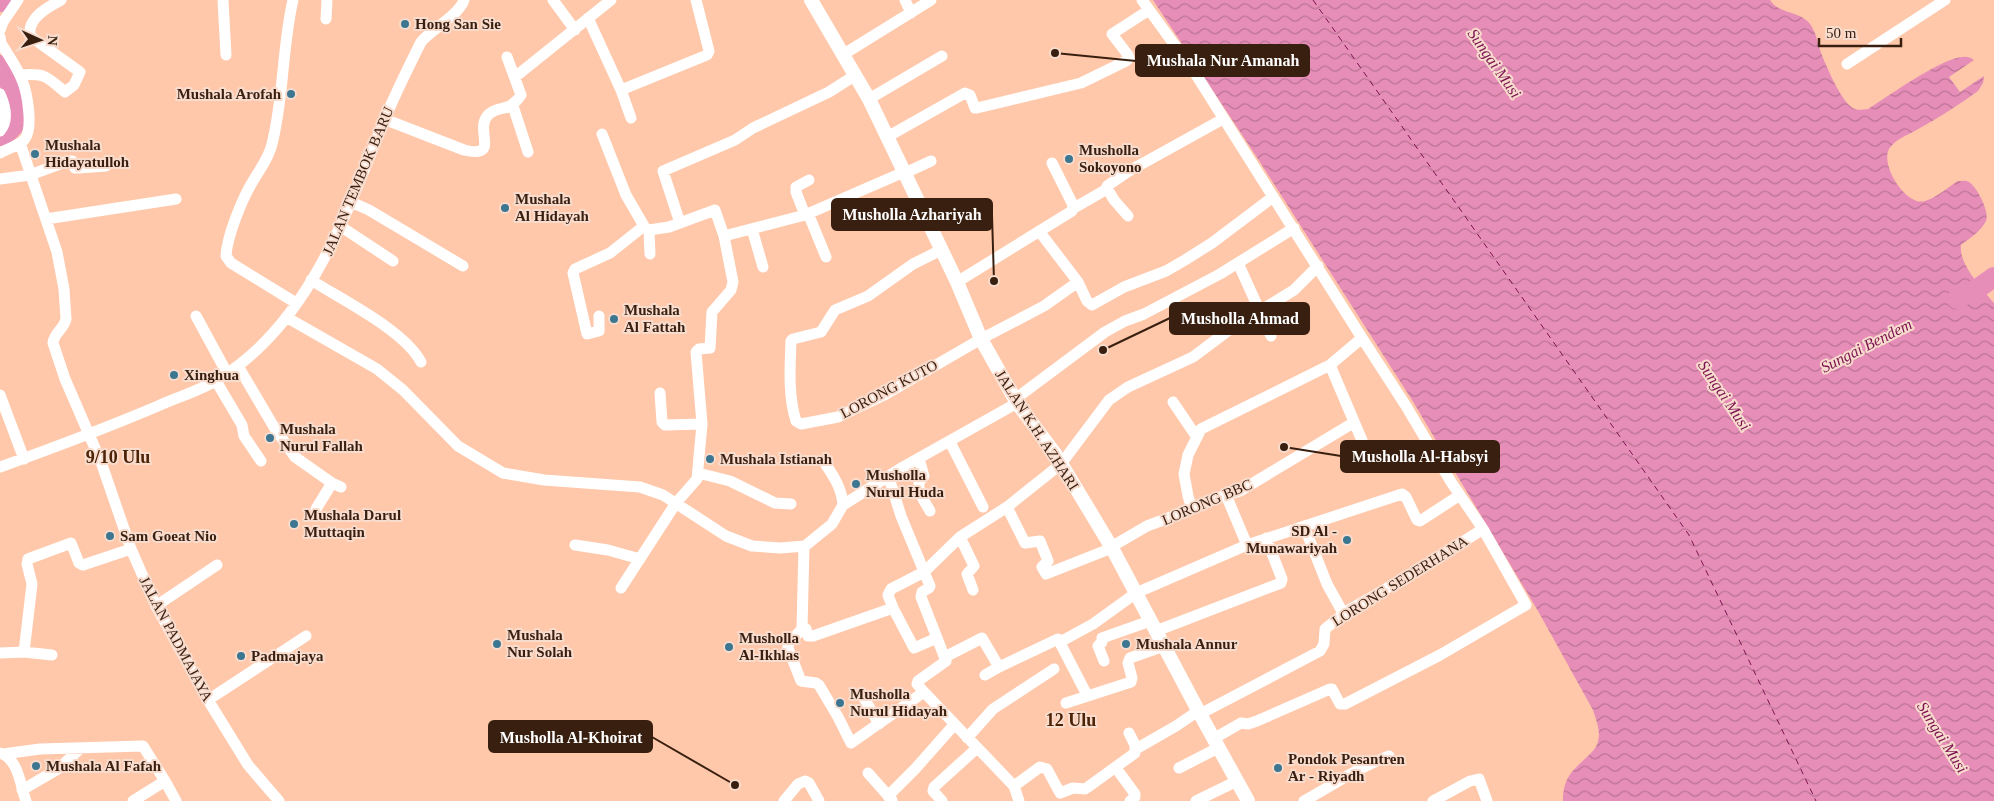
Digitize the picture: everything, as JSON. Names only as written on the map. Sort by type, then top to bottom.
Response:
[{"type":"street","points":[[0,30],[4,10],[18,0]]},
{"type":"street","points":[[20,75],[37,74],[46,76],[65,92],[74,85],[80,72],[30,36],[29,32],[43,10],[61,0]]},
{"type":"street","points":[[223,0],[226,55]]},
{"type":"street","points":[[293,0],[287,29],[272,145],[266,160],[242,202],[226,256],[231,263],[296,303]]},
{"type":"street","points":[[326,19],[327,0]]},
{"type":"street","name":"JALAN TEMBOK BARU","points":[[0,467],[90,435],[216,381],[238,366],[268,338],[286,317],[326,258],[340,226],[360,206],[387,121],[421,42],[428,33],[459,9],[464,0]]},
{"type":"street","points":[[553,0],[575,30]]},
{"type":"street","points":[[515,77],[611,0]]},
{"type":"street","points":[[621,90],[707,55],[708,47],[696,0]]},
{"type":"street","name":"JALAN K.H. AZHARI","points":[[811,0],[869,100],[957,282],[981,339],[1016,401],[1061,464],[1111,547],[1248,801]]},
{"type":"street","points":[[905,0],[912,13]]},
{"type":"street","points":[[844,54],[931,0]]},
{"type":"street","points":[[1848,64],[1945,0]]},
{"type":"street","points":[[887,137],[965,93],[970,95],[975,108],[977,108],[1087,80],[1126,61],[1129,58],[1128,55],[1112,34],[1145,5],[1195,74],[1294,228],[1483,529],[1526,605],[1440,654],[1345,704],[1340,704],[1332,689],[1330,689],[1257,721],[1248,724],[1241,723],[1216,743],[1179,768]]},
{"type":"street","points":[[588,18],[621,90],[631,118]]},
{"type":"street","points":[[0,37],[1,43],[25,87],[29,121],[27,135],[20,143],[0,153]]},
{"type":"street","points":[[869,100],[942,56]]},
{"type":"street","points":[[387,121],[477,153],[484,148],[485,121],[488,116],[495,111],[513,106],[521,95],[507,57]]},
{"type":"street","points":[[680,223],[663,171],[735,140],[753,128],[829,92],[854,76]]},
{"type":"street","points":[[0,94],[6,115],[5,122],[0,131]]},
{"type":"street","points":[[513,106],[528,152]]},
{"type":"street","points":[[1128,216],[1114,200],[1107,186],[1129,171],[1223,119]]},
{"type":"street","points":[[602,134],[626,195],[647,228],[650,254]]},
{"type":"street","points":[[20,143],[46,219],[176,199]]},
{"type":"street","points":[[0,179],[30,175],[68,160],[72,161],[75,168],[106,166]]},
{"type":"street","points":[[724,236],[806,214],[931,161]]},
{"type":"street","points":[[1052,162],[1074,208]]},
{"type":"street","points":[[809,180],[796,188],[826,257]]},
{"type":"street","points":[[957,282],[1074,208],[1108,189]]},
{"type":"street","points":[[1039,231],[1078,282],[1090,304],[1096,303],[1124,287],[1166,271],[1185,260],[1212,243],[1273,198]]},
{"type":"street","points":[[360,206],[463,266]]},
{"type":"street","points":[[599,316],[599,331],[586,334],[573,273],[575,270],[610,253],[647,228],[680,223],[714,210],[724,236],[732,286],[712,312],[710,348],[699,349],[696,352],[702,424],[698,473],[694,485],[677,504],[621,588]]},
{"type":"street","name":"JALAN PADMAJAYA","points":[[46,219],[61,270],[66,319],[64,326],[54,338],[53,343],[65,379],[90,435],[131,549],[156,606],[208,700],[248,765],[279,801]]},
{"type":"street","points":[[340,226],[393,261]]},
{"type":"street","points":[[286,317],[377,369],[403,390],[458,446],[503,473],[553,480],[640,487],[663,495],[726,536],[752,546],[780,548],[804,546],[832,524],[843,505],[1016,401],[1105,332],[1125,321],[1144,314],[1238,263],[1294,228]]},
{"type":"street","points":[[752,229],[763,268]]},
{"type":"street","name":"LORONG KUTO","points":[[941,250],[913,264],[868,296],[835,310],[821,332],[791,341],[791,397],[794,417],[801,424],[838,417],[886,394],[981,339]]},
{"type":"street","points":[[1238,263],[1272,336]]},
{"type":"street","points":[[1236,335],[1294,290],[1318,266]]},
{"type":"street","points":[[311,280],[396,334],[418,356],[421,362]]},
{"type":"street","points":[[981,339],[1044,306],[1078,282]]},
{"type":"street","points":[[937,638],[914,648],[893,608],[888,595],[891,589],[924,572],[960,537],[1007,507],[1061,464],[1109,400],[1128,387],[1193,357],[1229,330],[1296,297]]},
{"type":"street","points":[[196,316],[227,373]]},
{"type":"street","points":[[1192,509],[1184,474],[1188,455],[1200,429],[1330,366],[1362,338]]},
{"type":"street","points":[[238,366],[274,428],[295,457],[336,485],[316,509]]},
{"type":"street","points":[[1330,366],[1372,464]]},
{"type":"street","points":[[216,381],[242,425],[244,436],[261,461]]},
{"type":"street","points":[[660,394],[662,422],[665,425],[702,424]]},
{"type":"street","points":[[0,395],[24,459]]},
{"type":"street","points":[[1173,402],[1196,436]]},
{"type":"street","name":"LORONG BBC","points":[[1007,507],[1025,543],[1040,541],[1048,562],[1042,568],[1046,574],[1111,547],[1147,526],[1240,491],[1353,423]]},
{"type":"street","points":[[950,442],[983,507]]},
{"type":"street","points":[[919,459],[924,476],[919,482],[919,492],[930,511]]},
{"type":"street","points":[[826,466],[839,486],[843,505]]},
{"type":"street","points":[[698,473],[730,481],[775,503],[791,504]]},
{"type":"street","points":[[889,478],[901,516],[930,586],[922,592],[921,597],[946,661],[943,665],[918,681],[917,684],[1014,786],[1019,801]]},
{"type":"street","points":[[1060,642],[1138,597],[1247,544],[1402,494],[1406,497],[1417,520],[1420,521],[1460,495]]},
{"type":"street","points":[[1226,495],[1247,544]]},
{"type":"street","points":[[1304,526],[1327,584],[1344,613]]},
{"type":"street","name":"LORONG SEDERHANA","points":[[1014,786],[1043,767],[1047,769],[1060,793],[1073,788],[1085,789],[1135,754],[1136,749],[1199,712],[1320,651],[1324,644],[1325,629],[1344,613],[1422,568],[1483,529]]},
{"type":"street","points":[[960,537],[974,566],[967,574],[973,590]]},
{"type":"street","points":[[1104,661],[1098,646],[1102,642],[1102,638],[1153,626],[1281,583],[1282,579],[1266,538]]},
{"type":"street","points":[[24,652],[32,584],[27,564],[28,559],[71,543],[79,563],[83,565],[131,549]]},
{"type":"street","points":[[575,545],[608,550],[640,559]]},
{"type":"street","points":[[804,546],[802,629],[788,644],[801,681],[816,683],[819,686],[851,743],[924,692]]},
{"type":"street","points":[[156,606],[217,565]]},
{"type":"street","points":[[802,629],[806,629],[808,636],[814,636],[893,608]]},
{"type":"street","points":[[208,700],[306,636]]},
{"type":"street","points":[[945,658],[984,638],[999,667]]},
{"type":"street","points":[[985,675],[1058,639],[1087,695]]},
{"type":"street","points":[[1066,703],[1131,682],[1132,678],[1128,663],[1130,658],[1164,646]]},
{"type":"street","points":[[0,653],[24,652],[52,655]]},
{"type":"street","points":[[967,738],[993,709],[1054,669]]},
{"type":"street","points":[[861,693],[879,724]]},
{"type":"street","points":[[868,773],[891,799],[954,725]]},
{"type":"street","points":[[1129,733],[1136,749]]},
{"type":"street","points":[[2,753],[40,749],[143,746],[176,801]]},
{"type":"street","points":[[2,753],[17,770],[24,796],[81,748]]},
{"type":"street","points":[[942,801],[933,791],[934,787],[977,748]]},
{"type":"street","points":[[1304,801],[1333,785],[1340,778],[1363,766],[1389,756]]},
{"type":"street","points":[[1116,768],[1135,794],[1135,797],[1130,801]]},
{"type":"street","points":[[1433,801],[1470,781],[1479,779],[1487,801]]},
{"type":"street","points":[[784,801],[798,784],[805,781],[820,801]]},
{"type":"street","points":[[1196,801],[1237,781]]},
{"type":"street","points":[[133,801],[165,782]]},
{"type":"water","name":"Sungai Musi","points":[[1153,0],[1770,0],[1780,9],[1799,16],[1809,23],[1837,87],[1850,106],[1859,110],[1868,109],[1917,77],[1945,62],[1967,57],[1975,61],[1984,76],[1983,83],[1978,91],[1892,145],[1887,156],[1888,165],[1897,184],[1911,198],[1918,201],[1929,200],[1958,181],[1966,181],[1979,194],[1987,217],[1982,228],[1961,245],[1961,252],[1963,260],[1972,276],[1994,303],[1994,801],[1563,801],[1563,793],[1570,775],[1596,747],[1599,729],[1593,710],[1538,611],[1412,400],[1258,159]]},
{"type":"pier","points":[[1977,58],[1984,66],[1987,74],[1960,92],[1949,77]]},
{"type":"waterway","points":[[0,65],[12,88],[17,107],[15,123],[9,131],[0,136]]},
{"type":"waterway","name":"Sungai Bendem","points":[[1957,299],[1994,277]]},
{"type":"ferry route","points":[[1313,0],[1689,535],[1816,801]]},
{"type":"place","name":"Hong San Sie","points":[[405,24]]},
{"type":"place","name":"Mushala Nur Amanah","points":[[1055,53]]},
{"type":"place","name":"Mushala Arofah","points":[[291,94]]},
{"type":"place","name":"Mushala Hidayatulloh","points":[[35,154]]},
{"type":"place","name":"Musholla Sokoyono","points":[[1069,159]]},
{"type":"place","name":"Mushala Al Hidayah","points":[[505,208]]},
{"type":"place","name":"Musholla Azhariyah","points":[[994,281]]},
{"type":"place","name":"Mushala Al Fattah","points":[[614,319]]},
{"type":"place","name":"Musholla Ahmad","points":[[1103,350]]},
{"type":"place","name":"Xinghua","points":[[174,375]]},
{"type":"place","name":"Mushala Nurul Fallah","points":[[270,438]]},
{"type":"place","name":"Musholla Al-Habsyi","points":[[1284,447]]},
{"type":"place","name":"Mushala Istianah","points":[[710,459]]},
{"type":"place","name":"Musholla Nurul Huda","points":[[856,484]]},
{"type":"place","name":"Mushala Darul Muttaqin","points":[[294,524]]},
{"type":"place","name":"Sam Goeat Nio","points":[[110,536]]},
{"type":"place","name":"SD Al - Munawariyah","points":[[1347,540]]},
{"type":"place","name":"Mushala Nur Solah","points":[[497,644]]},
{"type":"place","name":"Mushala Annur","points":[[1126,644]]},
{"type":"place","name":"Musholla Al-Ikhlas","points":[[729,647]]},
{"type":"place","name":"Padmajaya","points":[[241,656]]},
{"type":"place","name":"Musholla Nurul Hidayah","points":[[840,703]]},
{"type":"place","name":"Mushala Al Fafah","points":[[36,766]]},
{"type":"place","name":"Pondok Pesantren Ar - Riyadh","points":[[1278,768]]},
{"type":"place","name":"Musholla Al-Khoirat","points":[[735,785]]},
{"type":"district","name":"9/10 Ulu","points":[[118,457]]},
{"type":"district","name":"12 Ulu","points":[[1071,720]]}]
